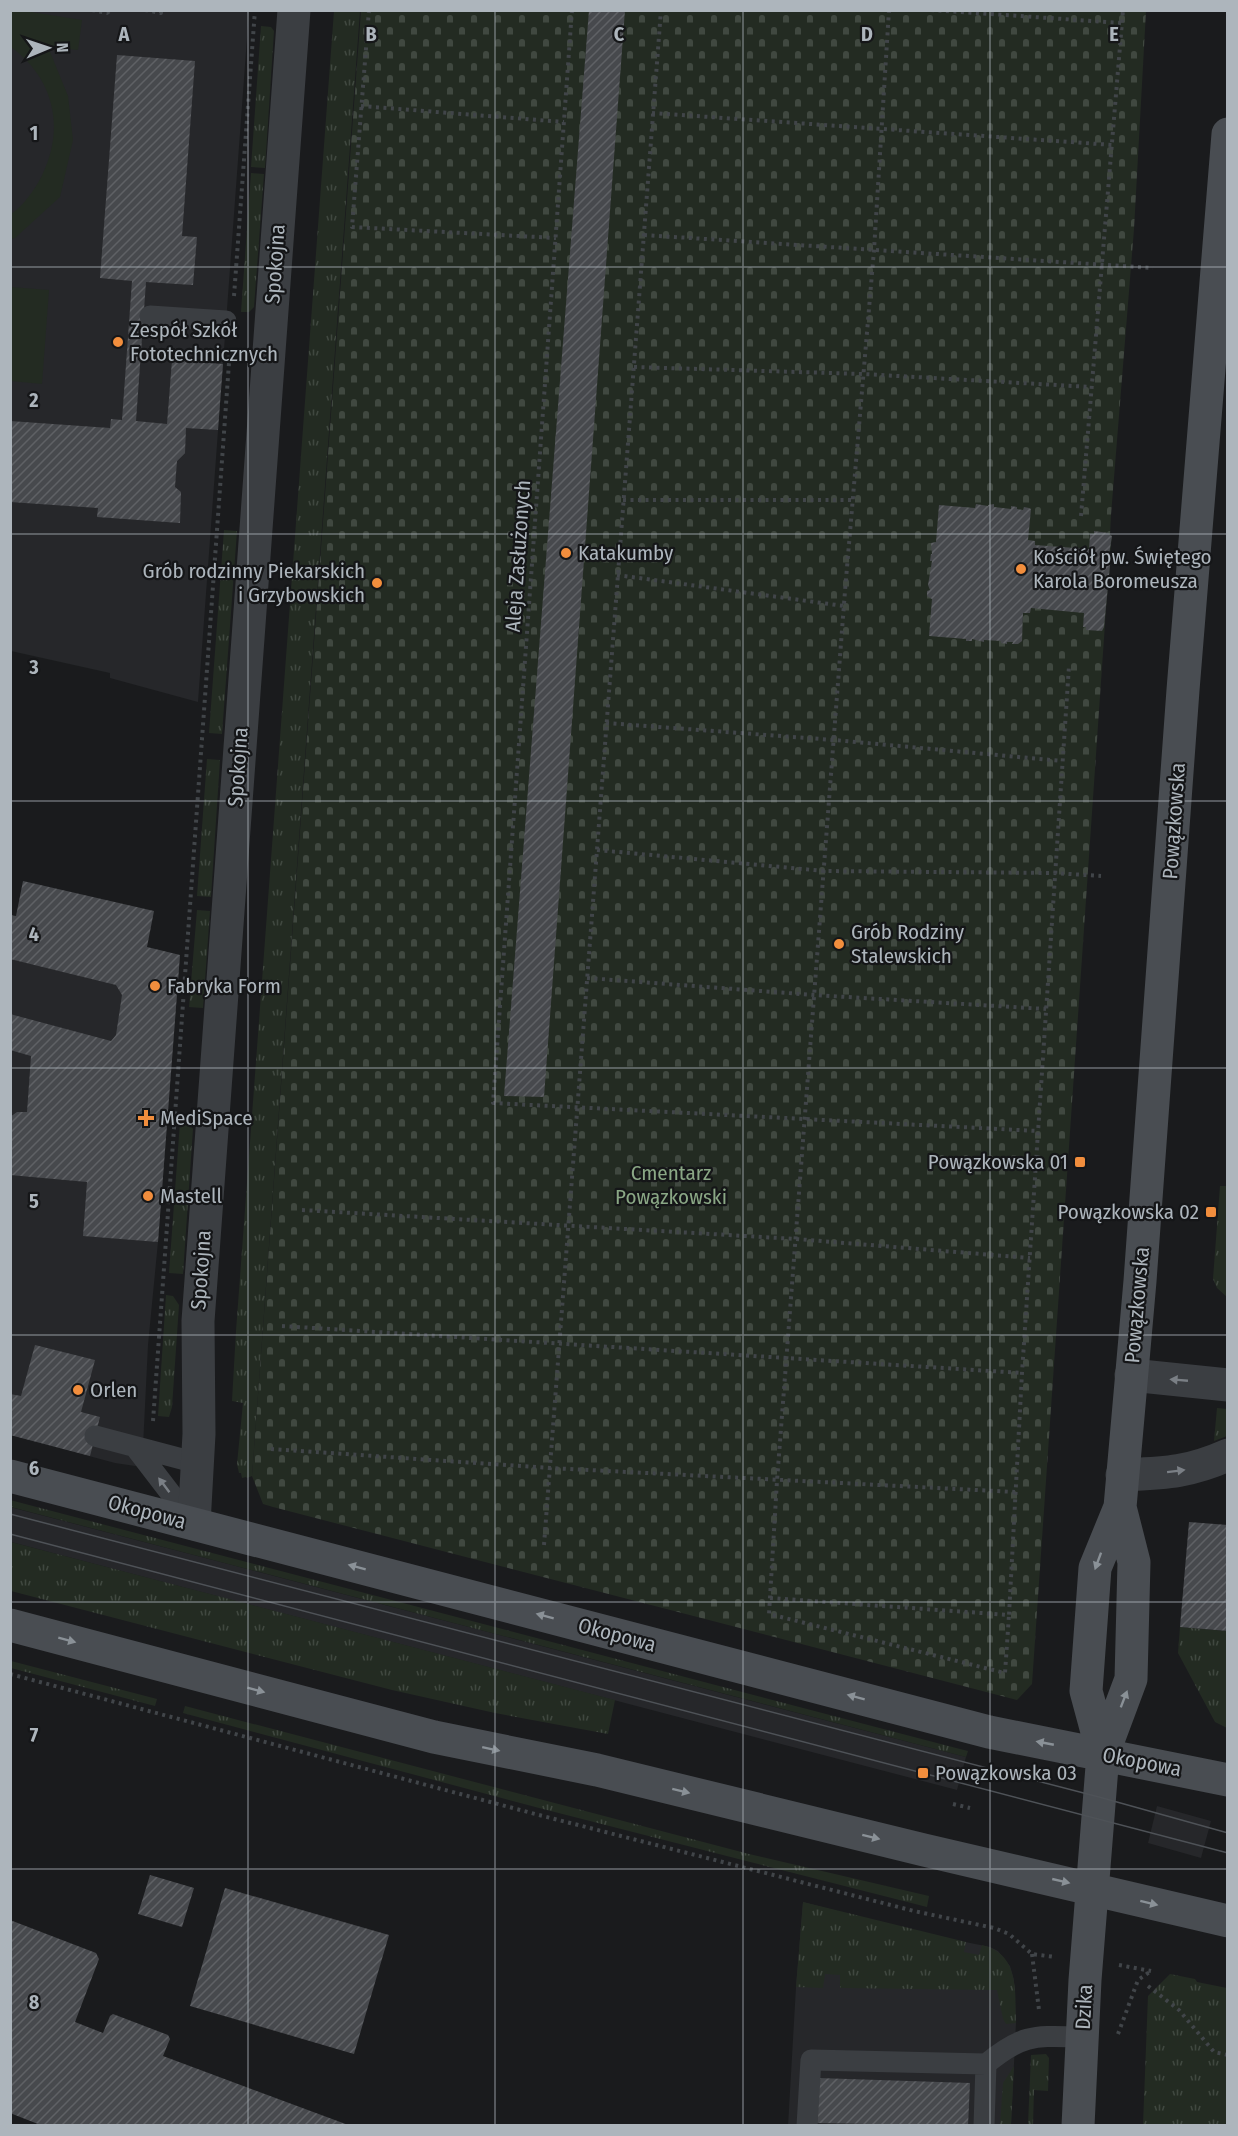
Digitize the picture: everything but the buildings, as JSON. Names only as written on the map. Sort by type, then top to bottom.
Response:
[{"type":"main road","name":"Powązkowska","points":[[1092,1888],[1103,1754],[1131,1679],[1134,1562],[1120,1507],[1227,134]]},
{"type":"main road","name":"Okopowa","points":[[10,1476],[989,1732],[1227,1780]]},
{"type":"main road","name":"Powązkowska","points":[[1103,1754],[1086,1691],[1095,1568],[1120,1507]]},
{"type":"main road","points":[[10,1625],[434,1737],[597,1770],[924,1851],[1227,1921]]},
{"type":"main road","name":"Dzika","points":[[1077,2126],[1092,1888]]},
{"type":"street","name":"Spokojna","points":[[194,1524],[199,1434],[198,1310],[294,10]]},
{"type":"street","points":[[1131,1376],[1227,1385]]},
{"type":"street","points":[[1122,1475],[1177,1472],[1200,1467],[1227,1455]]},
{"type":"lane","points":[[150,316],[226,321]]},
{"type":"lane","points":[[95,1436],[197,1463]]},
{"type":"lane","points":[[127,1444],[194,1524]]},
{"type":"lane","points":[[807,2126],[811,2060],[986,2064],[1005,2048],[1022,2040],[1042,2036],[1082,2037]]},
{"type":"lane","points":[[984,2126],[986,2064]]},
{"type":"path","points":[[92,10],[107,14],[111,10]]},
{"type":"path","points":[[145,10],[161,13],[161,10]]},
{"type":"path","points":[[234,297],[255,10]]},
{"type":"path","points":[[369,10],[352,226],[556,238]]},
{"type":"path","name":"Aleja Zasłużonych","points":[[572,10],[493,1103],[577,1108]]},
{"type":"path","points":[[544,1545],[661,10]]},
{"type":"path","points":[[889,10],[874,250],[795,1239],[769,1614],[1005,1673],[1022,1373],[1069,666]]},
{"type":"path","points":[[931,10],[1122,23]]},
{"type":"path","points":[[1082,516],[1123,10]]},
{"type":"path","points":[[361,106],[564,122]]},
{"type":"path","points":[[652,114],[1113,145]]},
{"type":"path","points":[[644,235],[1154,268]]},
{"type":"path","points":[[127,1444],[123,1425],[146,1430],[153,1424],[231,345]]},
{"type":"path","points":[[634,368],[863,374],[1091,387]]},
{"type":"path","points":[[623,500],[853,500]]},
{"type":"path","points":[[617,575],[844,606]]},
{"type":"path","points":[[606,723],[834,740],[1062,761]]},
{"type":"path","points":[[597,850],[824,871],[1054,873],[1101,876]]},
{"type":"path","points":[[587,978],[1046,1009]]},
{"type":"path","points":[[577,1108],[1038,1131]]},
{"type":"path","points":[[302,1209],[568,1224],[1030,1257]]},
{"type":"path","points":[[282,1326],[1022,1373]]},
{"type":"path","points":[[270,1449],[550,1468],[1015,1492]]},
{"type":"path","points":[[770,1598],[1009,1614]]},
{"type":"path","points":[[10,1674],[561,1821],[914,1911],[994,1928],[1009,1934],[1032,1954],[1050,1956]]},
{"type":"path","points":[[953,1804],[970,1808]]},
{"type":"path","points":[[1032,1954],[1042,2036]]},
{"type":"path","points":[[1127,1966],[1151,1971]]},
{"type":"path","points":[[1148,1986],[1179,2010],[1214,2052],[1227,2055]]},
{"type":"shaded area","name":"Zespół Szkół Fototechnicznych","points":[[11,11],[249,11],[198,702],[110,678],[110,673],[11,651]]},
{"type":"shaded area","points":[[10,915],[180,955],[148,1345],[142,1467],[115,1463],[11,1435]]},
{"type":"shaded area","points":[[10,1507],[966,1757],[957,1790],[11,1542]]},
{"type":"shaded area","points":[[1157,1806],[1211,1821],[1201,1858],[1148,1843]]},
{"type":"shaded area","points":[[803,1902],[921,1933],[990,1947],[998,1951],[1010,1966],[1014,1980],[1016,2023],[1011,2125],[788,2126]]},
{"type":"green space","points":[[11,10],[82,20],[78,50],[48,47],[68,96],[73,140],[60,197],[15,238],[11,239],[11,214],[23,204],[38,183],[47,164],[54,127],[47,92],[39,76],[11,47]]},
{"type":"green space","points":[[334,11],[360,11],[252,1476],[242,1478],[237,1464],[243,1403],[232,1401],[236,1331]]},
{"type":"green space","name":"Cmentarz Powązkowski","points":[[361,11],[1146,11],[1134,229],[1111,515],[1111,555],[1032,1684],[1017,1700],[273,1507],[263,1504],[252,1476]]},
{"type":"green space","points":[[261,26],[271,27],[274,31],[265,168],[251,167]]},
{"type":"green space","points":[[251,173],[264,174],[254,307],[249,312],[241,312]]},
{"type":"green space","points":[[10,287],[49,290],[42,384],[11,381]]},
{"type":"green space","points":[[224,530],[237,531],[222,734],[209,733]]},
{"type":"green space","points":[[207,759],[220,760],[211,897],[197,896]]},
{"type":"green space","points":[[197,910],[210,911],[203,1008],[189,1007]]},
{"type":"green space","points":[[180,1122],[188,1122],[193,1129],[183,1274],[169,1273]]},
{"type":"green space","points":[[1220,1186],[1227,1186],[1227,1297],[1217,1288],[1213,1279]]},
{"type":"green space","points":[[166,1295],[173,1296],[179,1305],[172,1407],[169,1417],[158,1416]]},
{"type":"green space","points":[[1217,1408],[1227,1409],[1227,1436],[1214,1441]]},
{"type":"green space","points":[[10,1500],[968,1751],[966,1757],[11,1507]]},
{"type":"green space","points":[[11,1542],[615,1700],[608,1734],[495,1713],[392,1690],[11,1591]]},
{"type":"green space","points":[[1180,1627],[1227,1631],[1227,1728],[1215,1722],[1178,1653]]},
{"type":"green space","points":[[11,1661],[157,1699],[155,1706],[11,1668]]},
{"type":"green space","points":[[185,1706],[749,1854],[929,1896],[927,1907],[543,1809],[183,1713]]},
{"type":"green space","points":[[803,1902],[966,1942],[964,1952],[979,1955],[982,1945],[994,1950],[1003,1957],[1013,1976],[1016,2023],[1006,2024],[1003,2019],[997,1990],[840,1988],[840,1975],[825,1974],[823,1988],[796,1987]]},
{"type":"green space","points":[[1170,1974],[1227,1988],[1227,2125],[1143,2125],[1148,1996]]},
{"type":"green space","points":[[1046,2054],[1049,2058],[1048,2091],[1034,2090],[1033,2125],[1028,2125],[1031,2055]]},
{"type":"green space","points":[[1014,2066],[1011,2125],[1000,2125],[1003,2083]]},
{"type":"tram line","points":[[10,1514],[1099,1797],[1228,1833]]},
{"type":"tram line","points":[[10,1534],[1228,1853]]},
{"type":"place","name":"Zespół Szkół Fototechnicznych","points":[[118,342]]},
{"type":"place","name":"Katakumby","points":[[566,553]]},
{"type":"place","name":"Kościół pw. Świętego Karola Boromeusza","points":[[1021,569]]},
{"type":"place","name":"Grób rodzinny Piekarskich i Grzybowskich","points":[[377,583]]},
{"type":"place","name":"Grób Rodziny Stalewskich","points":[[839,944]]},
{"type":"place","name":"Fabryka Form","points":[[155,986]]},
{"type":"place","name":"MediSpace","points":[[146,1118]]},
{"type":"place","name":"Powązkowska 01","points":[[1080,1162]]},
{"type":"place","name":"Mastell","points":[[148,1196]]},
{"type":"place","name":"Powązkowska 02","points":[[1211,1212]]},
{"type":"place","name":"Orlen","points":[[78,1390]]},
{"type":"place","name":"Powązkowska 03","points":[[923,1773]]}]
